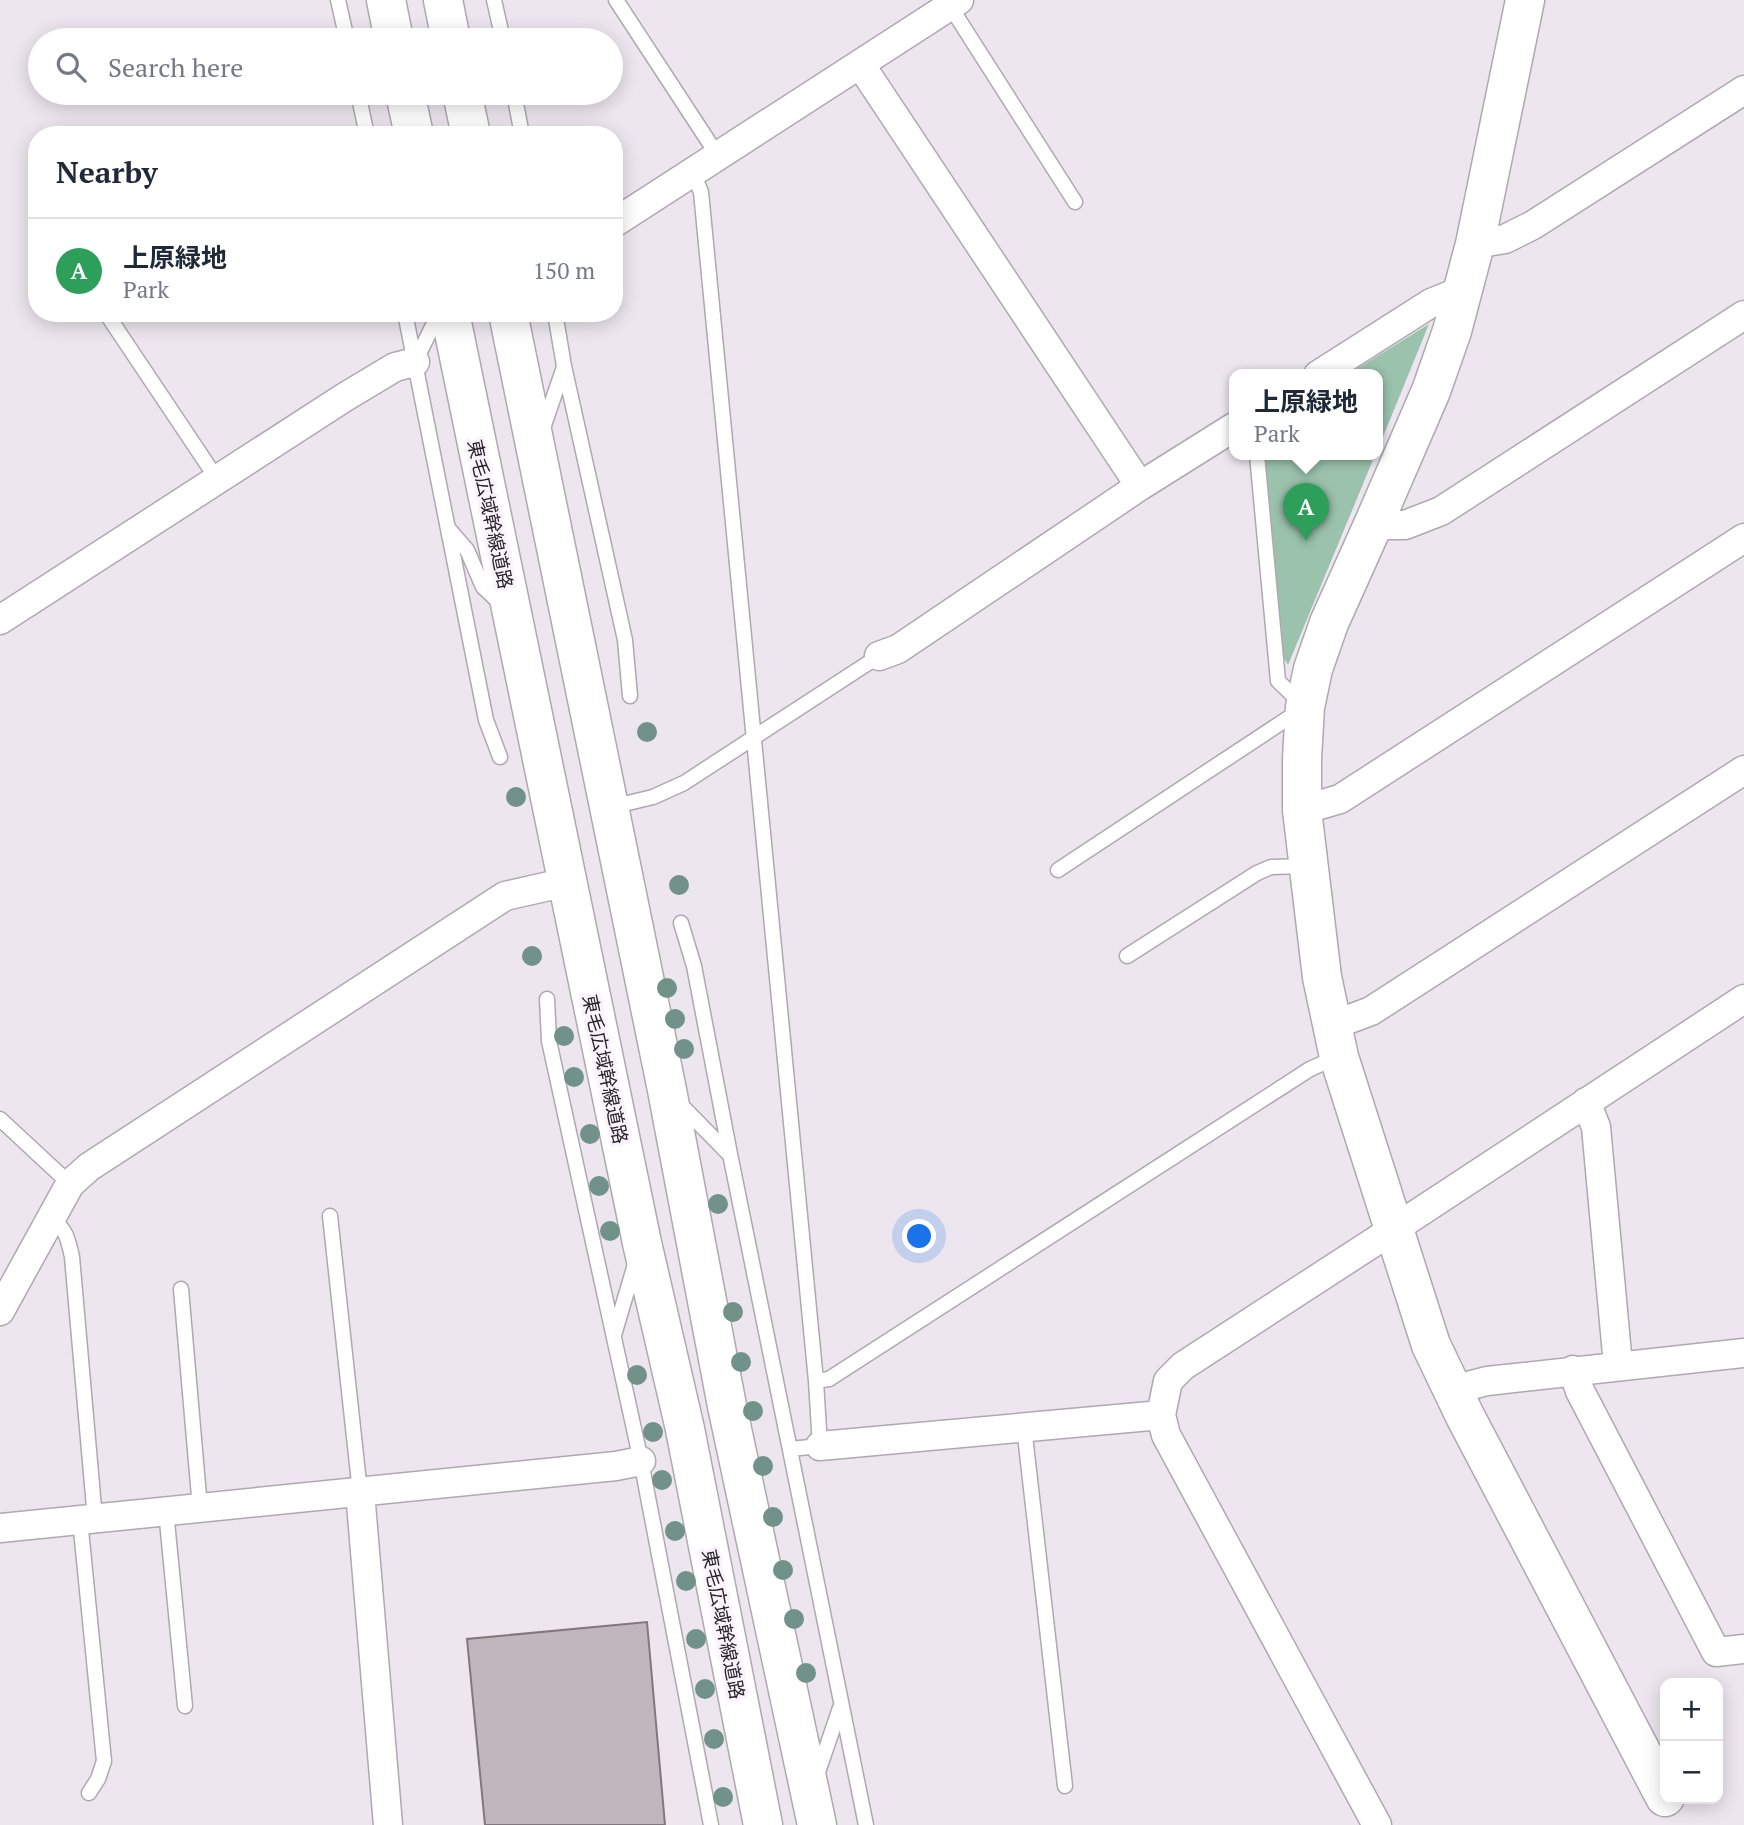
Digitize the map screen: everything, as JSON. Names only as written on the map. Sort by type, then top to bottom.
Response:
[{"type":"main road","points":[[386,0],[392,28]]},
{"type":"main road","points":[[1525,0],[1475,244],[1452,331],[1431,391],[1329,623],[1313,668],[1305,707],[1302,810],[1316,936],[1335,1041],[1432,1345],[1465,1416],[1660,1787]]},
{"type":"main road","points":[[408,105],[412,126]]},
{"type":"main road","points":[[465,105],[469,126]]},
{"type":"main road","name":"東毛広域幹線道路","points":[[452,322],[642,1243],[685,1429],[762,1825]]},
{"type":"main road","points":[[510,322],[667,1090],[727,1406],[814,1810]]},
{"type":"main road","points":[[1669,1804],[1680,1825]]},
{"type":"street","points":[[623,217],[955,3]]},
{"type":"street","points":[[860,64],[1140,486]]},
{"type":"street","points":[[1475,244],[1505,239],[1533,225],[1744,90]]},
{"type":"street","points":[[1327,369],[1431,303],[1463,290]]},
{"type":"street","points":[[1373,525],[1405,525],[1441,511],[1744,315]]},
{"type":"street","points":[[0,620],[345,397],[396,368],[415,362]]},
{"type":"street","points":[[879,656],[898,649],[1140,486],[1229,431]]},
{"type":"street","points":[[1302,810],[1339,799],[1744,538]]},
{"type":"street","points":[[1335,1041],[1371,1011],[1744,770]]},
{"type":"street","points":[[0,1311],[70,1184],[89,1167],[505,896],[567,882]]},
{"type":"street","points":[[1377,1825],[1166,1436],[1161,1415],[1168,1381],[1183,1366],[1744,999]]},
{"type":"street","points":[[1586,1102],[1597,1127],[1618,1365]]},
{"type":"street","points":[[1452,1390],[1487,1381],[1573,1370],[1744,1353]]},
{"type":"street","points":[[1573,1370],[1580,1391],[1716,1652],[1744,1649]]},
{"type":"street","points":[[820,1446],[1161,1415]]},
{"type":"street","points":[[0,1528],[616,1466],[641,1461]]},
{"type":"street","points":[[360,1492],[388,1825]]},
{"type":"lane","points":[[338,0],[344,28]]},
{"type":"lane","points":[[494,0],[500,28]]},
{"type":"lane","points":[[616,0],[718,156]]},
{"type":"lane","points":[[955,3],[1075,202]]},
{"type":"lane","points":[[361,105],[365,126]]},
{"type":"lane","points":[[509,105],[520,126]]},
{"type":"lane","points":[[516,105],[521,126]]},
{"type":"lane","points":[[693,173],[701,192],[816,1381],[820,1446],[790,1449]]},
{"type":"lane","points":[[112,322],[217,480]]},
{"type":"lane","points":[[407,322],[486,720],[500,757]]},
{"type":"lane","points":[[415,362],[435,322]]},
{"type":"lane","points":[[557,322],[625,640],[630,695]]},
{"type":"lane","points":[[537,448],[564,366]]},
{"type":"lane","points":[[1058,870],[1305,707],[1278,681],[1257,460]]},
{"type":"lane","points":[[447,527],[467,550],[483,587],[511,613]]},
{"type":"lane","points":[[608,808],[653,797],[684,783],[879,656]]},
{"type":"lane","points":[[1127,956],[1257,873],[1271,867],[1308,866]]},
{"type":"lane","points":[[681,923],[694,967],[866,1825]]},
{"type":"lane","points":[[547,999],[549,1041],[641,1461],[711,1825]]},
{"type":"lane","points":[[816,1381],[829,1379],[1310,1069],[1335,1041]]},
{"type":"lane","points":[[667,1090],[730,1154]]},
{"type":"lane","points":[[0,1119],[70,1184]]},
{"type":"lane","points":[[330,1216],[360,1492]]},
{"type":"lane","points":[[50,1217],[60,1224],[68,1237],[72,1257],[104,1761],[98,1779],[89,1793]]},
{"type":"lane","points":[[613,1336],[642,1243]]},
{"type":"lane","points":[[181,1289],[200,1508]]},
{"type":"lane","points":[[1024,1427],[1065,1786]]},
{"type":"lane","points":[[166,1511],[185,1706]]},
{"type":"lane","points":[[814,1810],[841,1706]]},
{"type":"green space","points":[[1429,324],[1383,437],[1383,369],[1357,369]]},
{"type":"green space","points":[[1265,460],[1373,460],[1288,665],[1282,655]]},
{"type":"building","points":[[647,1622],[665,1825],[485,1825],[467,1639]]},
{"type":"place","name":"上原緑地","points":[[1306,541]]}]
